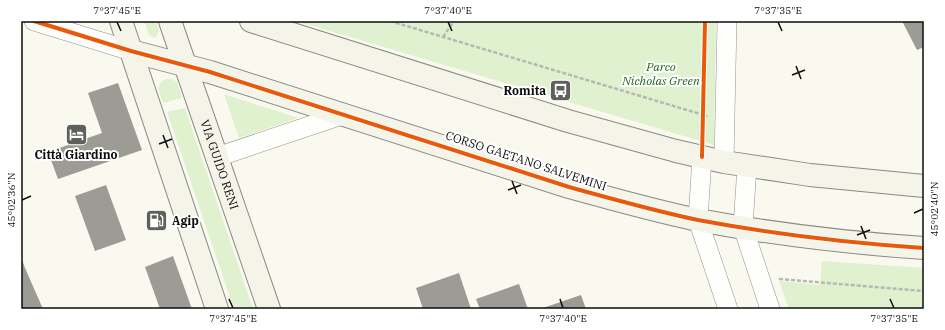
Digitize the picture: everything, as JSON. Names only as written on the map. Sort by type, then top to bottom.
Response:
[{"type":"street","points":[[34,21],[131,51]]},
{"type":"street","points":[[121,21],[217,309]]},
{"type":"street","name":"VIA GUIDO RENI","points":[[170,21],[269,309]]},
{"type":"street","points":[[251,21],[575,123],[629,139],[702,157],[747,166],[810,175],[924,186]]},
{"type":"street","points":[[724,162],[727,21]]},
{"type":"street","name":"CORSO GAETANO SALVEMINI","points":[[131,51],[185,65],[345,114],[569,187],[698,220],[849,243],[924,248]]},
{"type":"street","points":[[217,157],[345,114]]},
{"type":"street","points":[[702,157],[698,220],[728,309]]},
{"type":"street","points":[[747,166],[743,227],[770,309]]},
{"type":"path","points":[[390,21],[704,115],[725,119]]},
{"type":"path","points":[[443,37],[454,21]]},
{"type":"path","points":[[704,107],[704,122]]},
{"type":"path","points":[[774,278],[924,291]]},
{"type":"green space","points":[[144,21],[156,21],[159,31],[155,38],[149,35]]},
{"type":"green space","name":"Parco Nicholas Green","points":[[296,21],[716,21],[714,145]]},
{"type":"green space","points":[[166,79],[172,79],[177,82],[182,98],[163,103],[158,88],[161,82]]},
{"type":"green space","points":[[224,94],[298,118],[239,138]]},
{"type":"green space","points":[[185,108],[253,309],[234,309],[167,112]]},
{"type":"green space","points":[[822,261],[924,268],[924,309],[789,309],[779,281],[820,285]]},
{"type":"building","points":[[902,21],[924,21],[924,47],[917,50]]},
{"type":"building","points":[[118,83],[142,150],[58,179],[48,152],[102,133],[88,93]]},
{"type":"building","points":[[106,185],[126,240],[95,251],[75,196]]},
{"type":"building","points":[[173,256],[192,309],[160,309],[145,267]]},
{"type":"building","points":[[21,257],[25,268],[43,309],[21,309]]},
{"type":"building","points":[[459,273],[471,309],[423,309],[416,288]]},
{"type":"building","points":[[519,284],[528,309],[480,309],[476,299]]},
{"type":"building","points":[[581,295],[586,309],[540,309]]},
{"type":"cycle path","points":[[34,21],[131,51],[210,72],[569,187],[650,209],[698,220],[782,234],[839,241],[924,248]]},
{"type":"cycle path","points":[[702,157],[705,21]]},
{"type":"place","name":"Romita","points":[[561,91]]},
{"type":"place","name":"Città Giardino","points":[[76,134]]},
{"type":"place","name":"Agip","points":[[156,221]]}]
